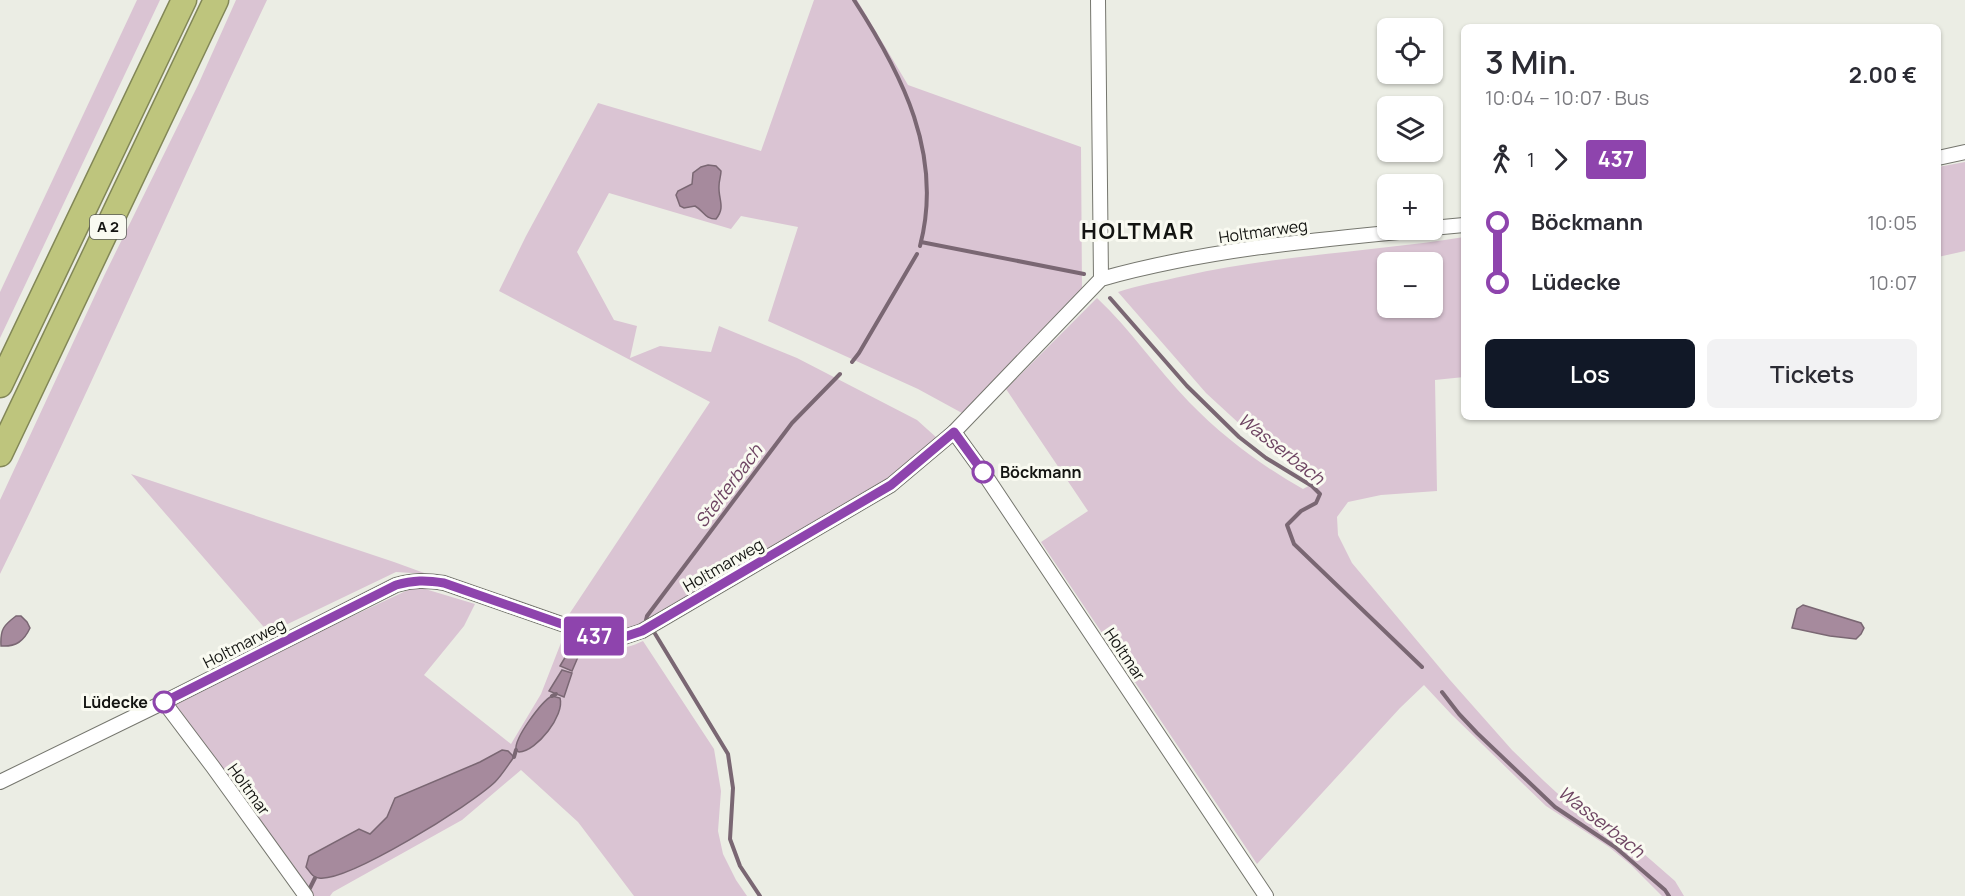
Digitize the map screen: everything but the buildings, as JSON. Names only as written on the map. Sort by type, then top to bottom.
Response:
[{"type":"highway","name":"A 2","points":[[0,385],[184,0]]},
{"type":"highway","name":"A 2","points":[[0,454],[216,0]]},
{"type":"street","points":[[1098,0],[1101,279]]},
{"type":"street","points":[[1941,157],[1965,152]]},
{"type":"street","points":[[1443,227],[1461,225]]},
{"type":"street","name":"Holtmarweg","points":[[0,782],[396,585],[411,580],[444,583],[596,636],[624,637],[642,631],[891,485],[954,432],[1101,279],[1125,272],[1220,254],[1377,234]]},
{"type":"street","name":"Holtmar","points":[[954,432],[1266,896]]},
{"type":"street","name":"Holtmar","points":[[164,702],[306,896]]},
{"type":"shaded area","points":[[137,0],[160,0],[0,338],[0,292]]},
{"type":"shaded area","points":[[236,0],[267,0],[0,574],[0,500],[104,276],[198,85]]},
{"type":"shaded area","points":[[814,0],[857,0],[908,85],[1081,147],[1082,290],[962,413],[918,389],[768,321],[798,227],[741,216],[731,229],[609,193],[577,252],[614,320],[637,326],[630,358],[660,346],[711,352],[719,326],[797,358],[917,420],[937,438],[892,478],[640,626],[619,632],[602,632],[564,622],[710,402],[499,291],[598,103],[761,151]]},
{"type":"shaded area","points":[[1965,162],[1965,251],[1941,256],[1941,166]]},
{"type":"shaded area","points":[[708,165],[716,166],[721,171],[719,191],[721,211],[716,219],[707,216],[695,206],[684,208],[680,206],[676,195],[678,191],[692,184],[693,173]]},
{"type":"shaded area","points":[[1461,237],[1461,377],[1435,380],[1437,491],[1381,495],[1348,502],[1337,517],[1338,535],[1352,563],[1512,750],[1569,804],[1628,840],[1675,881],[1684,896],[1662,896],[1609,847],[1546,806],[1424,685],[1400,708],[1257,864],[1041,542],[1088,511],[1006,389],[1097,298],[1202,415],[1243,450],[1303,489],[1320,480],[1286,462],[1256,439],[1206,393],[1118,292],[1142,285],[1253,263]]},
{"type":"shaded area","points":[[131,474],[427,574],[396,572],[269,633]]},
{"type":"shaded area","points":[[410,589],[425,589],[475,604],[464,626],[424,675],[511,744],[541,694],[564,635],[594,645],[612,648],[622,648],[643,641],[714,749],[721,791],[718,831],[723,854],[747,896],[634,896],[578,822],[521,770],[462,820],[333,892],[330,896],[312,896],[175,705],[295,643]]},
{"type":"shaded area","points":[[1803,605],[1861,623],[1864,628],[1856,639],[1792,628],[1797,609]]},
{"type":"shaded area","points":[[16,616],[21,616],[30,628],[19,642],[1,646],[1,635],[4,628]]},
{"type":"shaded area","points":[[573,644],[580,646],[581,650],[572,671],[560,666]]},
{"type":"shaded area","points":[[562,670],[572,673],[564,697],[549,691]]},
{"type":"shaded area","points":[[552,696],[560,698],[554,722],[534,746],[519,752],[516,750],[519,737],[542,705]]},
{"type":"shaded area","points":[[502,750],[508,751],[514,757],[495,782],[436,824],[381,855],[334,876],[317,878],[306,867],[309,856],[359,829],[370,834],[387,817],[395,798],[480,762]]},
{"type":"waterway","name":"Stelterbach","points":[[854,0],[888,57],[914,117],[927,180],[926,212],[920,246]]},
{"type":"waterway","points":[[921,242],[1084,274]]},
{"type":"waterway","name":"Stelterbach","points":[[852,362],[917,254]]},
{"type":"waterway","name":"Wasserbach","points":[[1110,298],[1187,386],[1239,437],[1266,458],[1312,486],[1320,494],[1316,503],[1301,511],[1287,525],[1294,544],[1422,667]]},
{"type":"waterway","name":"Stelterbach","points":[[646,620],[792,423],[840,374]]},
{"type":"waterway","name":"Stelterbach","points":[[654,632],[728,754],[733,788],[730,839],[740,866],[760,896]]},
{"type":"waterway","name":"Wasserbach","points":[[1442,692],[1477,733],[1555,807],[1615,847],[1669,896]]},
{"type":"waterway","points":[[552,696],[556,694]]},
{"type":"waterway","points":[[514,757],[516,750]]},
{"type":"waterway","points":[[310,888],[315,878]]},
{"type":"bus line","name":"437","points":[[164,702],[294,635],[396,585],[411,580],[444,583],[596,636],[624,637],[642,631],[891,485],[954,432],[983,472]]},
{"type":"place","name":"Böckmann","points":[[983,472]]},
{"type":"place","name":"Lüdecke","points":[[164,702]]},
{"type":"district","name":"HOLTMAR","points":[[1138,231]]}]
